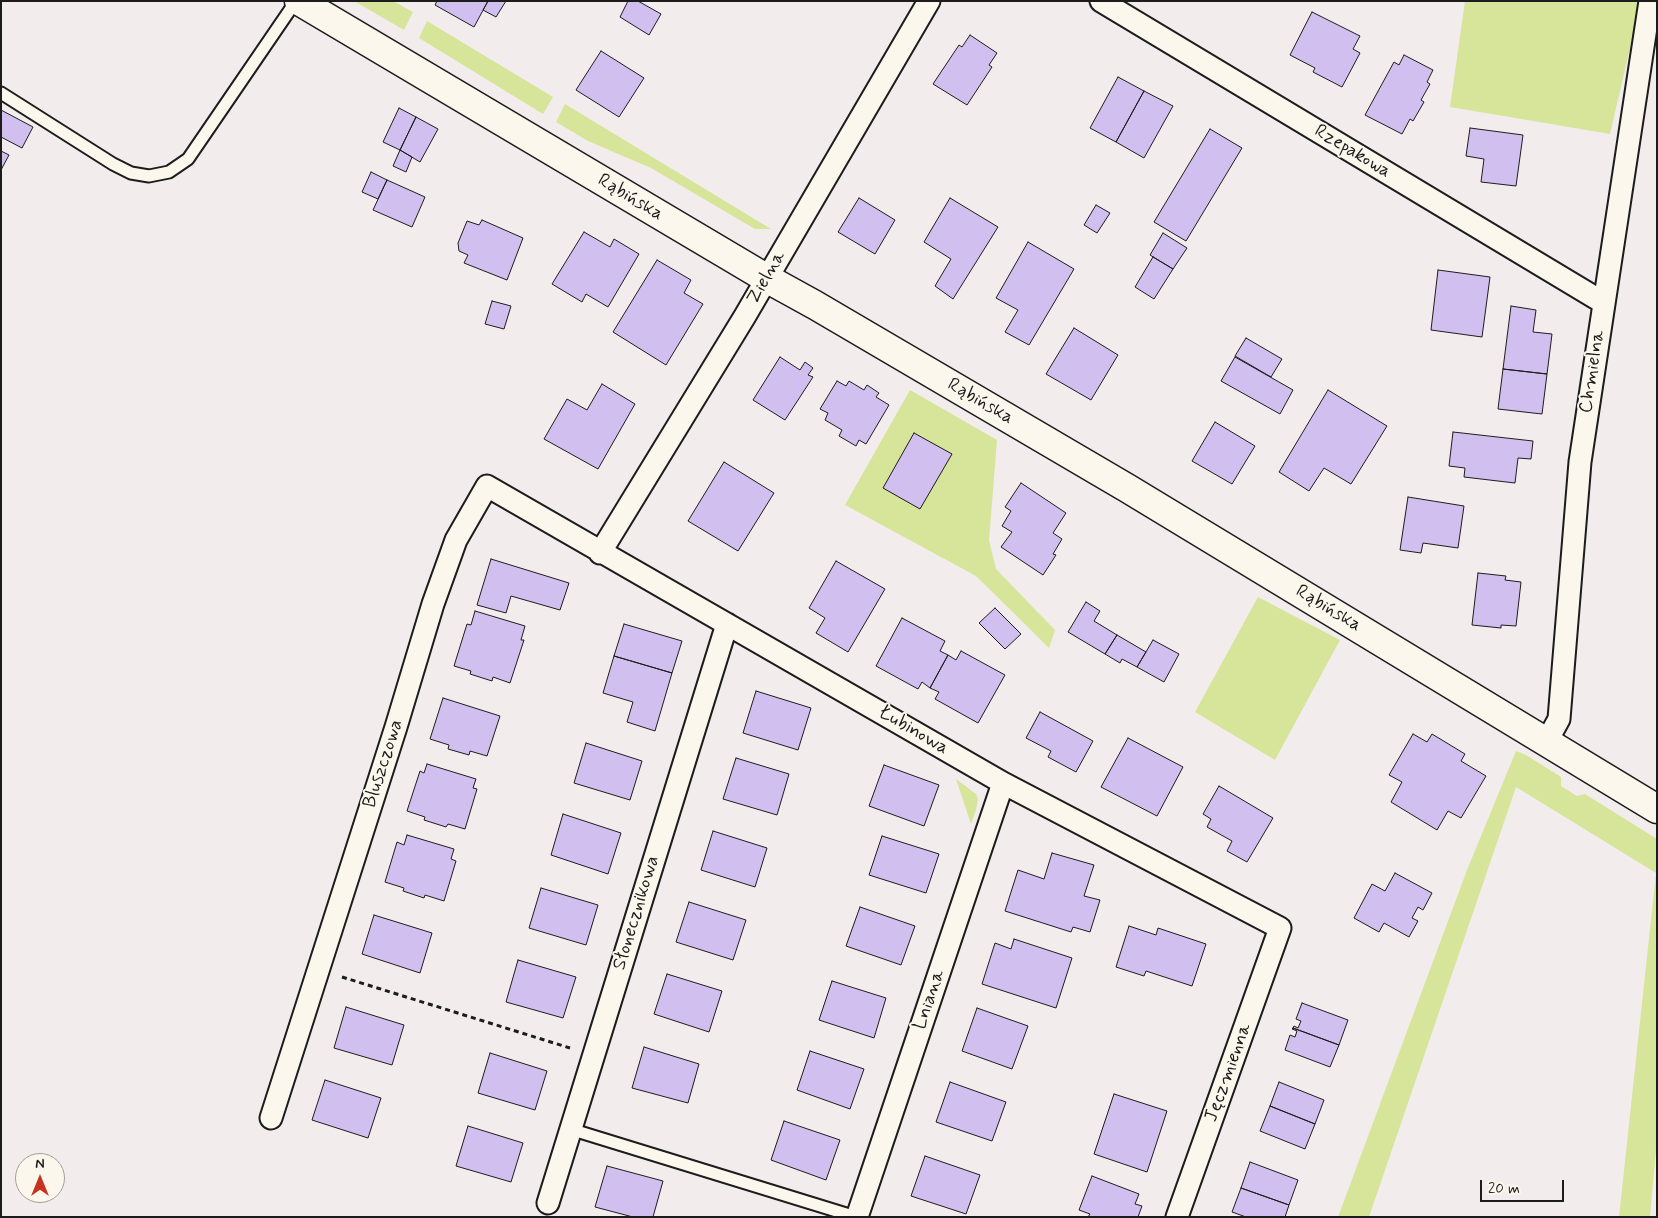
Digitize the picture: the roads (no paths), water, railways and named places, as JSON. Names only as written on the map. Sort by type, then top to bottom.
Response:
[{"type":"street","name":"Rąbińska","points":[[298,1],[766,278],[815,304],[1118,483],[1657,809]]},
{"type":"street","name":"Zielna","points":[[600,553],[745,316],[929,1]]},
{"type":"street","name":"Rzepakowa","points":[[1101,1],[1604,303]]},
{"type":"street","name":"Chmielna","points":[[1547,741],[1559,719],[1580,462],[1650,1]]},
{"type":"street","name":"Bluszczowa","points":[[271,1118],[396,727],[432,604],[456,540],[487,486],[551,524]]},
{"type":"street","name":"Łubinowa","points":[[551,524],[1003,783],[1280,928]]},
{"type":"street","name":"Słonecznikowa","points":[[548,1204],[727,624]]},
{"type":"street","name":"Lniana","points":[[857,1217],[1003,783]]},
{"type":"street","name":"Jęczmienna","points":[[1177,1217],[1280,928]]},
{"type":"lane","points":[[1,94],[113,164],[131,173],[149,176],[169,172],[188,159],[298,1]]},
{"type":"lane","points":[[570,1129],[857,1217]]}]
